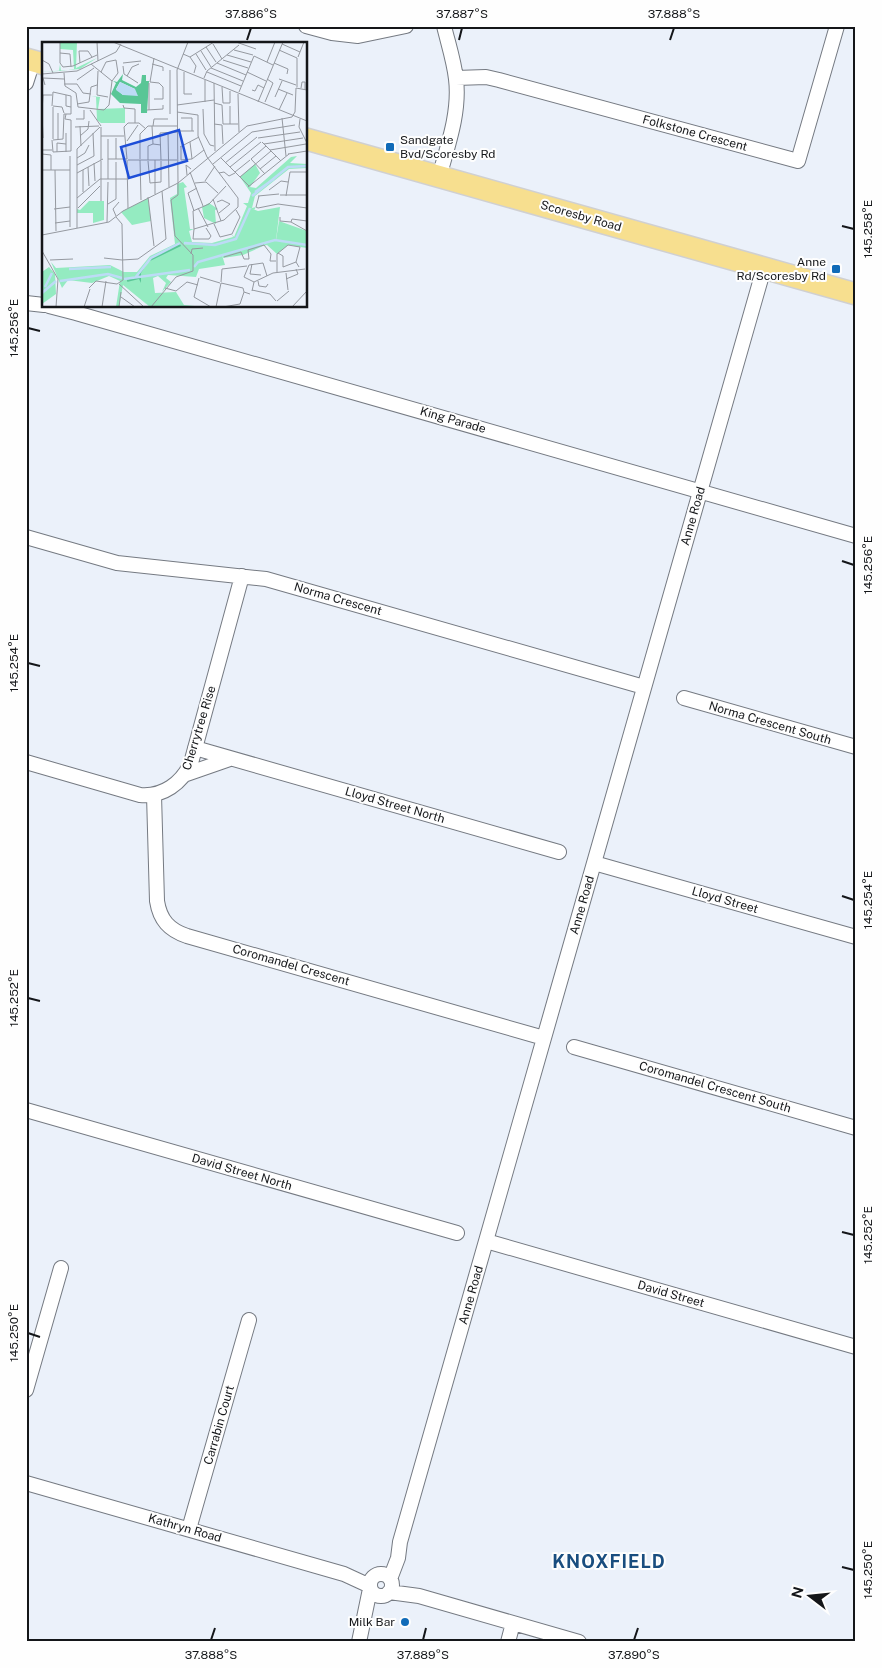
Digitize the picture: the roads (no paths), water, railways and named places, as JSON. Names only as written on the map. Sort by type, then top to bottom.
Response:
[{"type":"main road","name":"Scoresby Road","points":[[308,140],[856,294]]},
{"type":"street","points":[[306,26],[332,33],[358,36],[406,26]]},
{"type":"street","points":[[439,177],[454,118],[457,98],[456,78],[444,26]]},
{"type":"street","name":"Folkstone Crescent","points":[[456,78],[486,77],[499,80],[798,161],[837,26]]},
{"type":"street","points":[[26,83],[34,62]]},
{"type":"street","name":"Anne Road","points":[[359,1642],[364,1624],[381,1584],[398,1558],[400,1542],[764,268]]},
{"type":"street","points":[[26,303],[42,305]]},
{"type":"street","name":"King Parade","points":[[56,308],[291,373],[856,536]]},
{"type":"street","name":"Norma Crescent","points":[[26,537],[117,563],[266,579],[644,688]]},
{"type":"street","name":"Cherrytree Rise","points":[[154,795],[169,788],[184,775],[191,762],[242,576]]},
{"type":"street","name":"Norma Crescent South","points":[[684,698],[856,747]]},
{"type":"street","name":"Lloyd Street North","points":[[195,748],[559,852]]},
{"type":"street","points":[[184,775],[230,758]]},
{"type":"street","points":[[26,762],[133,793],[154,795]]},
{"type":"street","name":"Coromandel Crescent","points":[[154,795],[158,908],[164,922],[174,930],[187,936],[544,1038]]},
{"type":"street","name":"Lloyd Street","points":[[594,862],[856,938]]},
{"type":"street","name":"Coromandel Crescent South","points":[[574,1047],[856,1128]]},
{"type":"street","name":"David Street North","points":[[26,1110],[457,1234]]},
{"type":"street","name":"David Street","points":[[486,1241],[856,1347]]},
{"type":"street","points":[[26,1390],[61,1268]]},
{"type":"street","name":"Carrabin Court","points":[[190,1529],[249,1320]]},
{"type":"street","name":"Kathryn Road","points":[[26,1483],[344,1574],[368,1576],[381,1584],[419,1596],[579,1642]]},
{"type":"street","points":[[508,1642],[513,1623]]},
{"type":"place","name":"Sandgate Bvd/Scoresby Rd","points":[[390,147]]},
{"type":"place","name":"Anne Rd/Scoresby Rd","points":[[836,269]]},
{"type":"place","name":"Milk Bar","points":[[405,1622]]},
{"type":"district","name":"KNOXFIELD","points":[[609,1561]]}]
